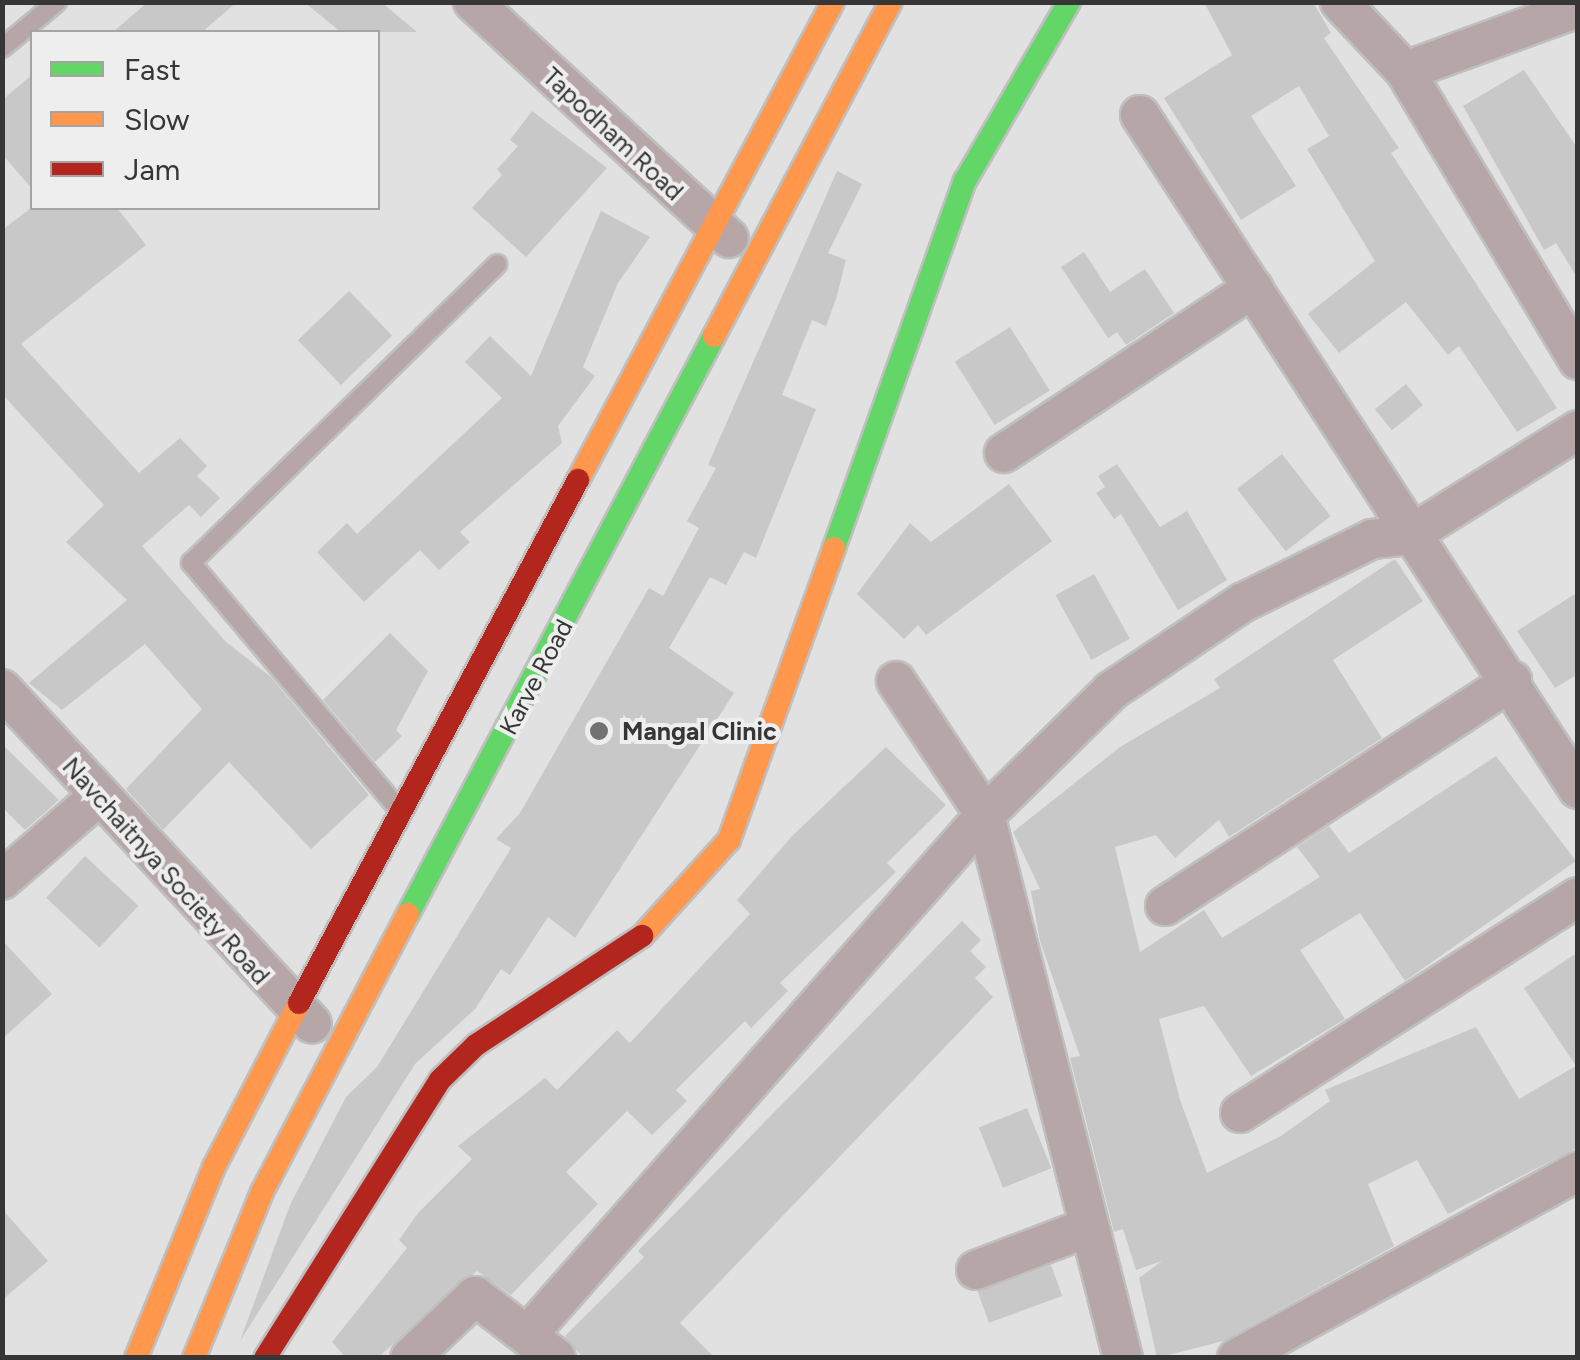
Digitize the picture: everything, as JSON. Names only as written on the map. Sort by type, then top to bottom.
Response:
[{"type":"main road","points":[[136,1358],[214,1168],[293,1013],[833,2]]},
{"type":"main road","name":"Karve Road","points":[[194,1358],[262,1192],[340,1040],[892,2]]},
{"type":"main road","points":[[265,1358],[440,1080],[476,1045],[656,926],[729,840],[965,181],[1069,2]]},
{"type":"street","name":"Tapodham Road","points":[[474,2],[713,228],[758,256]]},
{"type":"street","points":[[1340,2],[1405,71],[1578,360]]},
{"type":"street","points":[[1405,71],[1578,8]]},
{"type":"street","points":[[1140,116],[1410,534],[1512,681],[1578,788]]},
{"type":"street","points":[[1004,453],[1253,288]]},
{"type":"street","points":[[410,1358],[475,1296],[544,1344],[985,816],[1111,691],[1242,603],[1372,539],[1410,534],[1578,430]]},
{"type":"street","points":[[896,681],[985,816],[1123,1358]]},
{"type":"street","points":[[1165,906],[1512,681]]},
{"type":"street","name":"Navchaitnya Society Road","points":[[2,689],[293,1013],[340,1040]]},
{"type":"street","points":[[2,880],[99,796]]},
{"type":"street","points":[[1240,1113],[1578,896]]},
{"type":"street","points":[[1237,1358],[1578,1171]]},
{"type":"street","points":[[976,1270],[1090,1227]]},
{"type":"lane","points":[[2,48],[57,2]]},
{"type":"lane","points":[[402,814],[191,563],[497,264]]},
{"type":"building","points":[[148,2],[237,2],[204,30],[115,30]]},
{"type":"building","points":[[304,2],[381,2],[417,32],[380,30],[339,30]]},
{"type":"building","points":[[1204,2],[1313,2],[1331,33],[1324,38],[1399,148],[1391,153],[1557,408],[1517,432],[1459,346],[1448,355],[1406,302],[1339,353],[1308,314],[1375,261],[1307,149],[1329,136],[1299,86],[1251,116],[1296,186],[1241,220],[1164,98],[1232,55]]},
{"type":"building","points":[[1524,70],[1578,149],[1578,279],[1556,243],[1544,250],[1463,106]]},
{"type":"building","points":[[30,77],[30,187],[2,154],[2,100]]},
{"type":"building","points":[[532,111],[607,168],[526,257],[472,208],[502,175],[497,169],[518,146],[510,140]]},
{"type":"building","points":[[837,171],[862,184],[828,253],[846,260],[826,326],[812,320],[782,395],[816,409],[756,558],[744,552],[726,585],[710,577],[669,648],[734,693],[575,938],[548,917],[510,975],[501,969],[475,1009],[415,1064],[240,1341],[290,1205],[346,1097],[377,1067],[511,848],[496,839],[520,813],[649,588],[663,596],[699,528],[687,521],[716,468],[708,465]]},
{"type":"building","points":[[30,209],[119,210],[146,245],[21,344],[139,473],[180,438],[207,466],[197,476],[220,498],[201,517],[189,505],[142,546],[226,642],[271,677],[369,795],[311,849],[229,762],[163,830],[126,789],[202,709],[145,644],[62,710],[29,683],[127,600],[66,542],[104,505],[2,394],[2,230]]},
{"type":"building","points":[[601,211],[650,237],[618,283],[583,367],[595,376],[558,426],[562,443],[460,532],[470,542],[439,570],[420,550],[364,602],[317,552],[347,523],[357,534],[502,398],[465,362],[490,336],[531,376]]},
{"type":"building","points":[[1084,252],[1110,292],[1145,269],[1174,313],[1126,345],[1117,332],[1108,338],[1061,267]]},
{"type":"building","points":[[349,291],[392,336],[341,385],[298,340]]},
{"type":"building","points":[[1010,327],[1050,391],[995,425],[955,361]]},
{"type":"building","points":[[1406,384],[1423,405],[1392,430],[1375,409]]},
{"type":"building","points":[[1282,454],[1331,516],[1286,551],[1237,489]]},
{"type":"building","points":[[1117,464],[1160,527],[1187,511],[1227,580],[1178,610],[1121,514],[1114,519],[1096,493],[1105,487],[1098,476]]},
{"type":"building","points":[[1009,484],[1052,541],[926,635],[918,625],[904,639],[857,594],[910,523],[931,542]]},
{"type":"building","points":[[1395,559],[1423,601],[1333,660],[1382,738],[1229,837],[1219,820],[1175,858],[1156,835],[1115,847],[1140,952],[1204,910],[1222,938],[1320,877],[1297,847],[1329,826],[1349,853],[1496,756],[1576,861],[1405,981],[1360,913],[1300,950],[1345,1019],[1251,1076],[1204,1006],[1159,1019],[1180,1100],[1207,1173],[1281,1136],[1330,1101],[1325,1090],[1476,1027],[1519,1099],[1576,1066],[1524,988],[1578,952],[1578,1147],[1448,1214],[1417,1160],[1368,1184],[1394,1246],[1223,1341],[1157,1358],[1139,1278],[1162,1261],[1136,1270],[1123,1229],[1114,1232],[1070,1058],[1080,1056],[1040,941],[1031,891],[1040,889],[1013,832],[1120,747],[1220,688],[1214,679]]},
{"type":"building","points":[[1094,574],[1130,639],[1091,660],[1056,595]]},
{"type":"building","points":[[1578,592],[1578,674],[1555,688],[1517,631]]},
{"type":"building","points":[[390,633],[428,671],[396,730],[402,736],[375,762],[323,700]]},
{"type":"building","points":[[2,744],[59,800],[25,830],[2,807]]},
{"type":"building","points":[[886,747],[946,805],[887,863],[896,872],[780,983],[788,991],[751,1028],[745,1021],[676,1090],[687,1101],[652,1135],[627,1111],[566,1172],[598,1204],[511,1295],[477,1271],[377,1358],[346,1358],[332,1342],[407,1248],[399,1240],[418,1213],[472,1159],[458,1146],[545,1078],[557,1090],[617,1030],[630,1043],[750,914],[737,900],[792,836]]},
{"type":"building","points":[[85,856],[138,906],[100,947],[46,898]]},
{"type":"building","points":[[962,921],[981,940],[970,951],[986,967],[975,978],[993,997],[680,1323],[715,1358],[583,1358],[565,1336],[644,1257],[638,1251]]},
{"type":"building","points":[[2,940],[52,994],[2,1039]]},
{"type":"building","points":[[1027,1108],[1051,1168],[1003,1188],[979,1127]]},
{"type":"building","points":[[2,1209],[48,1261],[2,1300]]},
{"type":"building","points":[[1051,1265],[1062,1296],[989,1323],[978,1292]]},
{"type":"traffic: fast","points":[[834,548],[965,181],[1069,2]]},
{"type":"traffic: fast","points":[[408,914],[714,336]]},
{"type":"traffic: slow","points":[[578,480],[833,2]]},
{"type":"traffic: slow","points":[[714,336],[891,2]]},
{"type":"traffic: slow","points":[[642,936],[729,840],[834,548]]},
{"type":"traffic: slow","points":[[194,1358],[262,1192],[408,914]]},
{"type":"traffic: slow","points":[[136,1358],[214,1167],[299,1003]]},
{"type":"traffic: jam","points":[[299,1003],[578,480]]},
{"type":"traffic: jam","points":[[265,1358],[440,1080],[476,1045],[642,936]]},
{"type":"place","name":"Mangal Clinic","points":[[599,731]]}]
